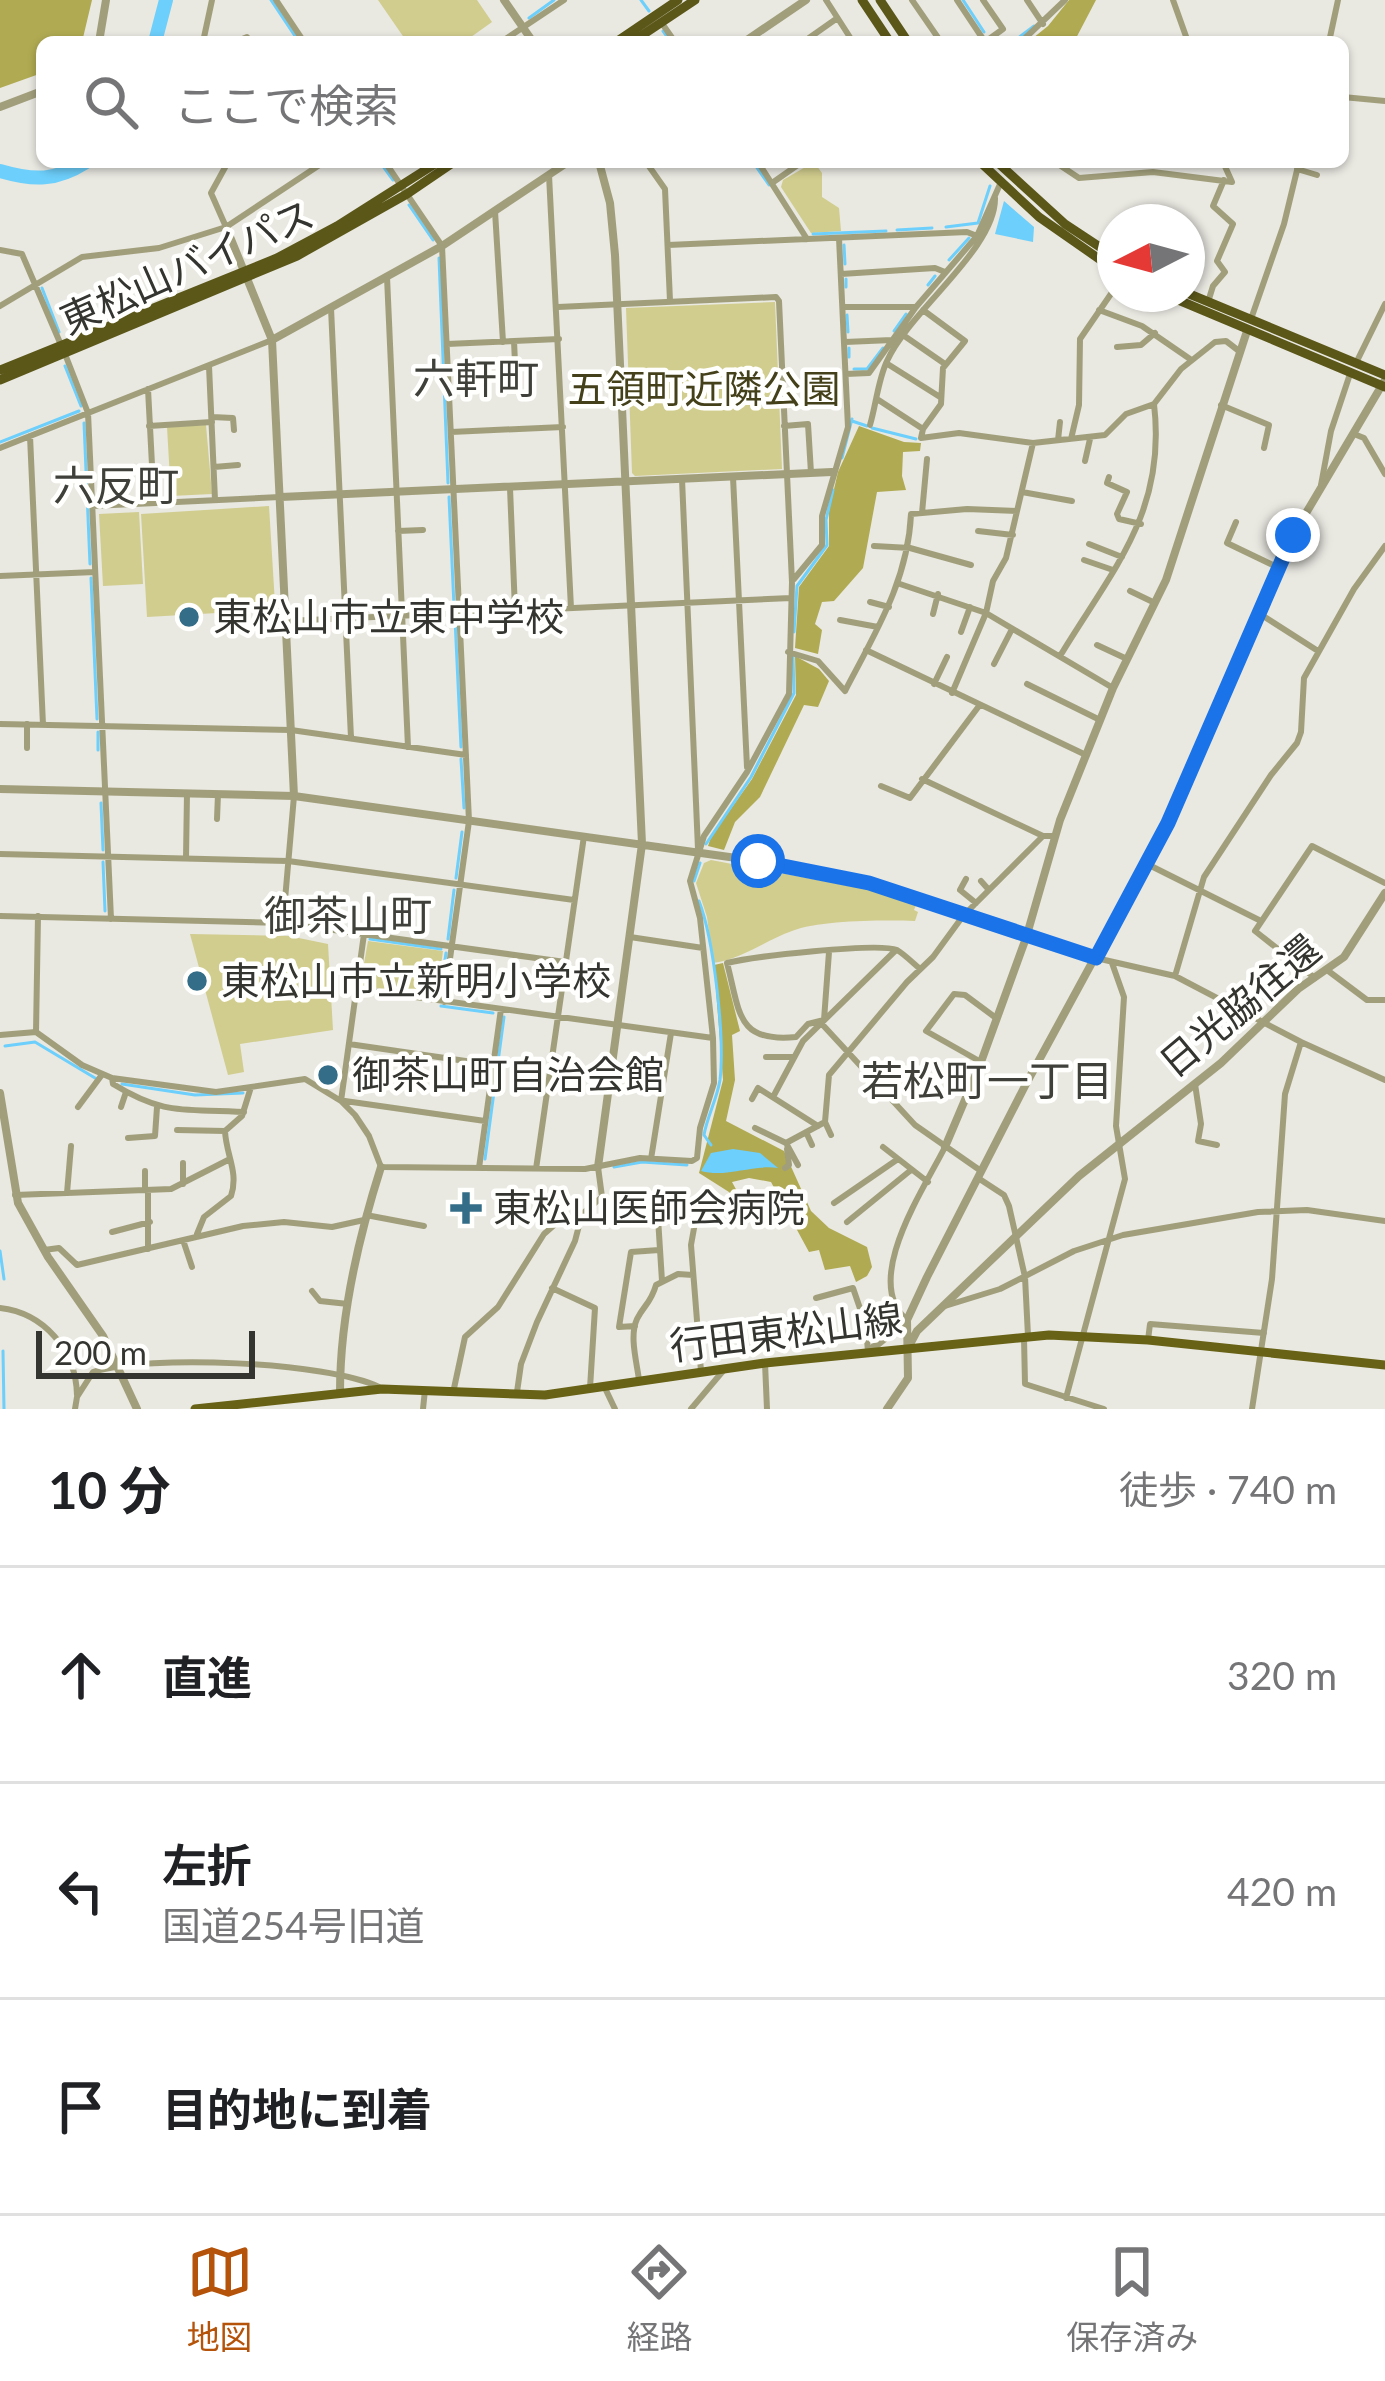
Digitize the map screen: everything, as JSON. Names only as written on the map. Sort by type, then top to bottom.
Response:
[{"type":"highway","points":[[625,36],[678,0]]},
{"type":"highway","points":[[641,36],[695,0]]},
{"type":"highway","points":[[862,0],[886,36]]},
{"type":"highway","points":[[880,0],[904,36]]},
{"type":"highway","name":"東松山バイパス","points":[[404,190],[431,168]]},
{"type":"highway","name":"東松山バイパス","points":[[0,380],[248,275],[443,168]]},
{"type":"highway","points":[[1003,169],[1097,245]]},
{"type":"highway","points":[[1003,169],[1062,236],[1097,258]]},
{"type":"highway","points":[[1205,301],[1249,326]]},
{"type":"highway","points":[[1205,309],[1384,382]]},
{"type":"highway","name":"東松山バイパス","points":[[0,370],[63,350]]},
{"type":"main road","name":"行田東松山線","points":[[202,1408],[382,1389],[517,1396],[765,1363],[1026,1336],[1148,1340],[1385,1365]]},
{"type":"street","points":[[100,36],[106,0]]},
{"type":"street","points":[[204,36],[212,0]]},
{"type":"street","points":[[276,0],[299,36]]},
{"type":"street","points":[[504,0],[529,36]]},
{"type":"street","points":[[510,36],[564,0]]},
{"type":"street","points":[[752,36],[806,0]]},
{"type":"street","points":[[826,0],[849,36]]},
{"type":"street","points":[[912,0],[937,36]]},
{"type":"street","points":[[957,0],[982,36]]},
{"type":"street","points":[[983,0],[1003,29],[994,36]]},
{"type":"street","points":[[1027,0],[1043,24]]},
{"type":"street","points":[[1028,36],[1065,0]]},
{"type":"street","points":[[1173,0],[1186,36]]},
{"type":"street","points":[[1329,36],[1338,0]]},
{"type":"street","points":[[811,36],[837,18]]},
{"type":"street","points":[[662,22],[671,36]]},
{"type":"street","points":[[758,32],[761,36]]},
{"type":"street","points":[[0,107],[36,93]]},
{"type":"street","points":[[1349,98],[1385,101]]},
{"type":"street","points":[[225,168],[211,193],[272,340],[294,796],[283,922]]},
{"type":"street","points":[[0,306],[82,257],[159,248],[226,227],[316,168]]},
{"type":"street","points":[[390,168],[442,246],[469,820],[444,1002]]},
{"type":"street","points":[[0,448],[272,340],[442,246],[559,168]]},
{"type":"street","points":[[517,1396],[521,1364],[582,1214],[602,1197],[598,1167],[642,844],[618,304],[613,223],[600,168]]},
{"type":"street","points":[[650,168],[665,189],[670,302]]},
{"type":"street","points":[[762,168],[807,239]]},
{"type":"street","points":[[772,183],[793,168]]},
{"type":"street","points":[[1064,168],[1079,178],[1153,172],[1232,182],[1226,168]]},
{"type":"street","points":[[1153,168],[1153,172]]},
{"type":"street","points":[[887,1409],[908,1378],[909,1347],[907,1320],[893,1301],[891,1265],[981,1062],[1026,938],[1055,836],[1100,720],[1176,551],[1284,224],[1298,168]]},
{"type":"street","points":[[1302,168],[1317,176]]},
{"type":"street","points":[[870,425],[885,367],[919,308],[977,236],[1003,169]]},
{"type":"street","points":[[549,175],[571,608]]},
{"type":"street","points":[[1208,302],[1225,272],[1217,261],[1233,224],[1213,206],[1223,181]]},
{"type":"street","points":[[869,373],[919,308],[986,236],[994,196]]},
{"type":"street","points":[[495,211],[503,341]]},
{"type":"street","points":[[668,245],[967,232],[977,236]]},
{"type":"street","points":[[791,582],[821,545],[832,472],[848,427],[839,238]]},
{"type":"street","points":[[0,250],[22,254],[88,413],[111,919]]},
{"type":"street","points":[[841,274],[935,268],[945,272]]},
{"type":"street","points":[[386,277],[407,746]]},
{"type":"street","points":[[381,1167],[536,1169],[651,1159],[692,1161],[697,1158],[700,1128],[714,1083],[704,948],[689,889],[704,836],[747,772],[789,694],[791,582],[778,298],[558,307]]},
{"type":"street","points":[[843,307],[907,304],[965,341],[945,364],[941,404],[921,438],[958,433],[1033,443],[1090,439],[1106,434],[1126,414],[1154,404],[1191,360],[1220,340],[1239,351]]},
{"type":"street","points":[[1321,485],[1331,431],[1353,368],[1385,304]]},
{"type":"street","points":[[331,308],[351,738]]},
{"type":"street","points":[[1071,439],[1079,405],[1077,347],[1098,312]]},
{"type":"street","points":[[1104,312],[1156,334],[1191,360]]},
{"type":"street","points":[[1117,347],[1141,345],[1156,334]]},
{"type":"street","points":[[903,335],[945,364]]},
{"type":"street","points":[[447,344],[560,339]]},
{"type":"street","points":[[844,342],[892,340]]},
{"type":"street","points":[[514,341],[516,385]]},
{"type":"street","points":[[209,365],[215,500]]},
{"type":"street","points":[[846,374],[885,367],[940,397]]},
{"type":"street","points":[[868,1352],[907,1320],[979,1174],[1148,864],[1277,567],[1384,382]]},
{"type":"street","points":[[148,389],[154,502]]},
{"type":"street","points":[[878,399],[923,429]]},
{"type":"street","points":[[1060,656],[1141,524],[1154,475],[1154,404]]},
{"type":"street","points":[[1221,404],[1269,425],[1264,448]]},
{"type":"street","points":[[149,426],[233,418],[234,430]]},
{"type":"street","points":[[1058,440],[1060,422]]},
{"type":"street","points":[[784,426],[808,424],[811,472]]},
{"type":"street","points":[[451,432],[563,427]]},
{"type":"street","points":[[1354,434],[1364,438],[1385,474]]},
{"type":"street","points":[[30,436],[43,725]]},
{"type":"street","points":[[1085,461],[1090,439]]},
{"type":"street","points":[[952,693],[1013,535],[1033,443]]},
{"type":"street","points":[[922,513],[927,459]]},
{"type":"street","points":[[214,466],[238,465]]},
{"type":"street","points":[[92,506],[832,472]]},
{"type":"street","points":[[734,476],[747,772]]},
{"type":"street","points":[[1109,477],[1107,483],[1126,492],[1119,519],[1141,524]]},
{"type":"street","points":[[682,479],[698,852]]},
{"type":"street","points":[[510,487],[515,610]]},
{"type":"street","points":[[1022,492],[1072,501]]},
{"type":"street","points":[[788,652],[818,661],[844,691],[900,584],[910,548],[911,514],[967,508],[1017,511]]},
{"type":"street","points":[[1236,522],[1227,543],[1277,567]]},
{"type":"street","points":[[398,531],[423,530]]},
{"type":"street","points":[[978,531],[1013,535]]},
{"type":"street","points":[[1089,544],[1122,557]]},
{"type":"street","points":[[874,546],[910,548],[971,565]]},
{"type":"street","points":[[1175,976],[1204,877],[1297,743],[1304,678],[1354,589],[1385,546]]},
{"type":"street","points":[[1084,560],[1113,570]]},
{"type":"street","points":[[0,576],[95,572]]},
{"type":"street","points":[[900,584],[986,613],[1114,688]]},
{"type":"street","points":[[1130,591],[1155,603]]},
{"type":"street","points":[[933,614],[938,594]]},
{"type":"street","points":[[287,620],[791,598]]},
{"type":"street","points":[[869,602],[889,607]]},
{"type":"street","points":[[961,632],[970,607]]},
{"type":"street","points":[[1257,612],[1318,651]]},
{"type":"street","points":[[840,620],[879,627]]},
{"type":"street","points":[[994,664],[1012,629]]},
{"type":"street","points":[[1097,645],[1127,659]]},
{"type":"street","points":[[866,650],[1087,755]]},
{"type":"street","points":[[934,684],[947,657]]},
{"type":"street","points":[[1027,684],[1100,720]]},
{"type":"street","points":[[881,786],[910,798],[979,706]]},
{"type":"street","points":[[0,724],[291,730],[466,755]]},
{"type":"street","points":[[27,724],[27,748]]},
{"type":"street","points":[[922,778],[1043,836],[1055,836]]},
{"type":"street","points":[[0,789],[294,796],[698,852],[869,883],[1026,938],[1175,976],[1228,1001],[1262,1024],[1385,1080]]},
{"type":"street","points":[[186,858],[187,793]]},
{"type":"street","points":[[218,794],[218,819]]},
{"type":"street","points":[[536,1169],[584,836]]},
{"type":"street","points":[[821,1124],[829,1075],[963,916],[1043,836]]},
{"type":"street","points":[[1315,978],[1255,931],[1312,846],[1385,883]]},
{"type":"street","points":[[0,854],[289,861],[574,900]]},
{"type":"street","points":[[1148,864],[1259,920]]},
{"type":"street","points":[[966,879],[960,890],[976,903]]},
{"type":"street","points":[[981,881],[989,890]]},
{"type":"street","name":"日光脇往還","points":[[909,1347],[917,1331],[1078,1176],[1196,1084],[1358,941],[1385,892]]},
{"type":"street","points":[[0,916],[283,922],[565,962]]},
{"type":"street","points":[[35,1032],[38,916]]},
{"type":"street","points":[[341,1101],[364,934]]},
{"type":"street","points":[[629,937],[704,948]]},
{"type":"street","points":[[822,1021],[808,1024],[796,1037],[763,1039],[746,1025],[727,963],[747,957],[896,950],[919,968]]},
{"type":"street","points":[[773,1097],[793,1057],[822,1021],[896,950]]},
{"type":"street","points":[[829,952],[822,1021],[916,1125],[1004,1196],[1025,1277],[1025,1384],[1079,1406],[1104,1409]]},
{"type":"street","points":[[1066,1398],[1125,1179],[1116,1132],[1124,997],[1112,962]]},
{"type":"street","points":[[1327,970],[1367,1000],[1385,1000]]},
{"type":"street","points":[[357,989],[713,1038]]},
{"type":"street","points":[[981,1062],[926,1031],[954,994],[965,995],[996,1018]]},
{"type":"street","points":[[479,1168],[501,1009]]},
{"type":"street","points":[[0,1035],[35,1032],[112,1078],[202,1091],[305,1079],[341,1101],[370,1136],[381,1167],[365,1217],[348,1304],[340,1392]]},
{"type":"street","points":[[651,1159],[671,1033]]},
{"type":"street","points":[[1252,1409],[1272,1279],[1285,1094],[1301,1042]]},
{"type":"street","points":[[349,1044],[493,1065]]},
{"type":"street","points":[[766,1057],[793,1057]]},
{"type":"street","points":[[78,1107],[102,1075]]},
{"type":"street","points":[[112,1078],[126,1092],[174,1112],[244,1112]]},
{"type":"street","points":[[1196,1084],[1198,1141],[1217,1145]]},
{"type":"street","points":[[177,1130],[225,1131],[244,1112],[250,1087]]},
{"type":"street","points":[[752,1099],[758,1088],[821,1124],[831,1135]]},
{"type":"street","points":[[121,1107],[126,1092]]},
{"type":"street","points":[[0,1094],[15,1195],[44,1250],[103,1336],[137,1409]]},
{"type":"street","points":[[341,1101],[485,1121]]},
{"type":"street","points":[[128,1138],[155,1136],[157,1107]]},
{"type":"street","points":[[787,1144],[821,1124]]},
{"type":"street","points":[[755,1128],[787,1144],[798,1165]]},
{"type":"street","points":[[197,1234],[204,1217],[231,1196],[235,1182],[225,1131]]},
{"type":"street","points":[[806,1132],[812,1145]]},
{"type":"street","points":[[785,1168],[789,1165],[787,1144]]},
{"type":"street","points":[[67,1192],[70,1146]]},
{"type":"street","points":[[883,1147],[928,1182]]},
{"type":"street","points":[[15,1195],[147,1190],[183,1184],[230,1159]]},
{"type":"street","points":[[834,1203],[898,1160]]},
{"type":"street","points":[[183,1163],[183,1184]]},
{"type":"street","points":[[847,1222],[911,1170]]},
{"type":"street","points":[[145,1171],[148,1249]]},
{"type":"street","points":[[698,1206],[691,1245],[701,1371]]},
{"type":"street","points":[[945,1306],[980,1296],[1108,1238],[1244,1213],[1307,1210],[1385,1221]]},
{"type":"street","points":[[44,1250],[59,1248],[77,1265],[197,1234],[284,1222],[332,1227],[365,1217],[424,1226]]},
{"type":"street","points":[[658,1218],[662,1281]]},
{"type":"street","points":[[453,1393],[465,1337],[498,1307],[544,1234],[561,1219]]},
{"type":"street","points":[[112,1232],[150,1222]]},
{"type":"street","points":[[182,1240],[192,1267]]},
{"type":"street","points":[[635,1326],[620,1327],[632,1252],[659,1250]]},
{"type":"street","points":[[639,1380],[638,1317],[652,1303],[656,1285],[678,1274],[693,1275]]},
{"type":"street","points":[[552,1288],[596,1308],[590,1388]]},
{"type":"street","points":[[815,1298],[853,1288],[866,1327],[868,1352]]},
{"type":"street","points":[[312,1291],[320,1301],[348,1304]]},
{"type":"street","points":[[0,1308],[20,1311],[47,1326],[72,1367],[75,1409]]},
{"type":"street","points":[[1148,1340],[1150,1324],[1264,1334]]},
{"type":"street","points":[[77,1397],[93,1372],[208,1362],[340,1376],[382,1389]]},
{"type":"street","points":[[765,1363],[767,1409]]},
{"type":"street","points":[[692,1409],[724,1374],[723,1368]]},
{"type":"street","points":[[604,1386],[615,1409]]},
{"type":"street","points":[[424,1409],[425,1390]]},
{"type":"street","points":[[315,1394],[316,1409]]},
{"type":"green space","points":[[378,0],[477,0],[492,22],[472,36],[403,36]]},
{"type":"green space","points":[[804,168],[818,168],[822,197],[839,208],[841,231],[811,233],[781,187],[783,180]]},
{"type":"green space","name":"五領町近隣公園","points":[[775,302],[782,469],[635,476],[626,308]]},
{"type":"green space","points":[[206,425],[212,494],[171,496],[167,427]]},
{"type":"green space","points":[[269,506],[275,604],[271,610],[147,617],[141,514]]},
{"type":"green space","points":[[139,512],[143,584],[103,586],[99,514]]},
{"type":"green space","points":[[711,860],[870,890],[916,905],[918,912],[915,921],[804,927],[713,963],[707,917],[696,883],[704,863]]},
{"type":"green space","points":[[190,934],[289,936],[328,944],[333,1030],[240,1044],[244,1072],[228,1075]]},
{"type":"green space","points":[[368,941],[443,951],[437,995],[360,986]]},
{"type":"shaded area","points":[[0,0],[92,0],[83,36],[36,36],[36,75],[0,88]]},
{"type":"shaded area","points":[[1069,0],[1096,0],[1077,36],[1036,36]]},
{"type":"shaded area","points":[[859,426],[921,443],[920,451],[903,452],[906,490],[877,492],[863,568],[834,601],[822,602],[815,624],[822,630],[818,654],[795,648],[799,587],[829,546],[829,511],[838,472]]},
{"type":"shaded area","points":[[795,656],[819,669],[829,681],[818,707],[804,705],[760,797],[735,822],[724,850],[708,846],[752,779],[796,695]]},
{"type":"shaded area","points":[[723,963],[740,1031],[732,1035],[735,1080],[726,1121],[784,1151],[811,1211],[829,1228],[867,1247],[872,1267],[856,1282],[850,1266],[825,1270],[819,1250],[809,1252],[771,1182],[749,1178],[732,1182],[744,1204],[740,1207],[729,1192],[699,1173],[723,1080],[714,965]]},
{"type":"water","points":[[1004,201],[1034,227],[1033,242],[995,234]]},
{"type":"water","points":[[733,1149],[760,1153],[778,1168],[701,1171],[711,1153]]},
{"type":"waterway","points":[[157,36],[166,0]]},
{"type":"waterway","points":[[271,0],[295,36]]},
{"type":"waterway","points":[[529,18],[554,0]]},
{"type":"waterway","points":[[641,0],[649,11]]},
{"type":"waterway","points":[[963,0],[984,32]]},
{"type":"waterway","points":[[1021,36],[1034,26]]},
{"type":"waterway","points":[[663,31],[667,36]]},
{"type":"waterway","points":[[0,171],[44,177],[75,168]]},
{"type":"waterway","points":[[384,168],[393,180]]},
{"type":"waterway","points":[[757,168],[769,185]]},
{"type":"waterway","points":[[946,227],[978,223],[990,186]]},
{"type":"waterway","points":[[409,205],[433,240]]},
{"type":"waterway","points":[[897,230],[932,228]]},
{"type":"waterway","points":[[813,234],[886,231]]},
{"type":"waterway","points":[[949,260],[969,238]]},
{"type":"waterway","points":[[844,245],[845,264]]},
{"type":"waterway","points":[[439,258],[448,483]]},
{"type":"waterway","points":[[928,285],[935,276]]},
{"type":"waterway","points":[[846,279],[846,287]]},
{"type":"waterway","points":[[42,288],[59,332]]},
{"type":"waterway","points":[[894,331],[906,314]]},
{"type":"waterway","points":[[847,315],[848,332]]},
{"type":"waterway","points":[[849,348],[849,357]]},
{"type":"waterway","points":[[854,369],[867,369],[883,348]]},
{"type":"waterway","points":[[65,366],[81,406]]},
{"type":"waterway","points":[[0,442],[79,411]]},
{"type":"waterway","points":[[842,458],[852,419]]},
{"type":"waterway","points":[[852,421],[867,426]]},
{"type":"waterway","points":[[84,423],[90,564]]},
{"type":"waterway","points":[[872,428],[916,439]]},
{"type":"waterway","points":[[794,632],[797,586],[827,545],[826,520],[833,490]]},
{"type":"waterway","points":[[449,497],[454,606]]},
{"type":"waterway","points":[[91,578],[97,719]]},
{"type":"waterway","points":[[455,619],[461,747]]},
{"type":"waterway","points":[[706,844],[751,777],[794,693],[793,656]]},
{"type":"waterway","points":[[98,732],[98,750]]},
{"type":"waterway","points":[[461,759],[464,808]]},
{"type":"waterway","points":[[101,803],[103,850]]},
{"type":"waterway","points":[[456,878],[462,832]]},
{"type":"waterway","points":[[103,862],[105,911]]},
{"type":"waterway","points":[[694,881],[700,863]]},
{"type":"waterway","points":[[448,939],[454,890]]},
{"type":"waterway","points":[[699,901],[720,1015],[720,1080],[704,1135],[711,1145]]},
{"type":"waterway","points":[[370,939],[441,949]]},
{"type":"waterway","points":[[440,994],[446,953]]},
{"type":"waterway","points":[[441,1006],[493,1013]]},
{"type":"waterway","points":[[485,1159],[504,1017]]},
{"type":"waterway","points":[[5,1046],[35,1042],[95,1078]]},
{"type":"waterway","points":[[122,1084],[195,1095],[243,1093]]},
{"type":"waterway","points":[[614,1167],[642,1162],[687,1165]]},
{"type":"waterway","points":[[0,1251],[4,1279]]},
{"type":"waterway","points":[[3,1351],[4,1409]]},
{"type":"place","name":"東松山市立東中学校","points":[[189,617]]},
{"type":"place","name":"東松山市立新明小学校","points":[[197,981]]},
{"type":"place","name":"御茶山町自治会館","points":[[328,1075]]},
{"type":"place","name":"東松山医師会病院","points":[[466,1208]]},
{"type":"district","name":"六軒町","points":[[476,379]]},
{"type":"district","name":"六反町","points":[[116,486]]},
{"type":"district","name":"御茶山町","points":[[348,916]]},
{"type":"district","name":"若松町一丁目","points":[[987,1081]]},
{"type":"route","points":[[758,861],[911,895],[1026,938],[1096,958],[1168,823],[1293,535]]}]
